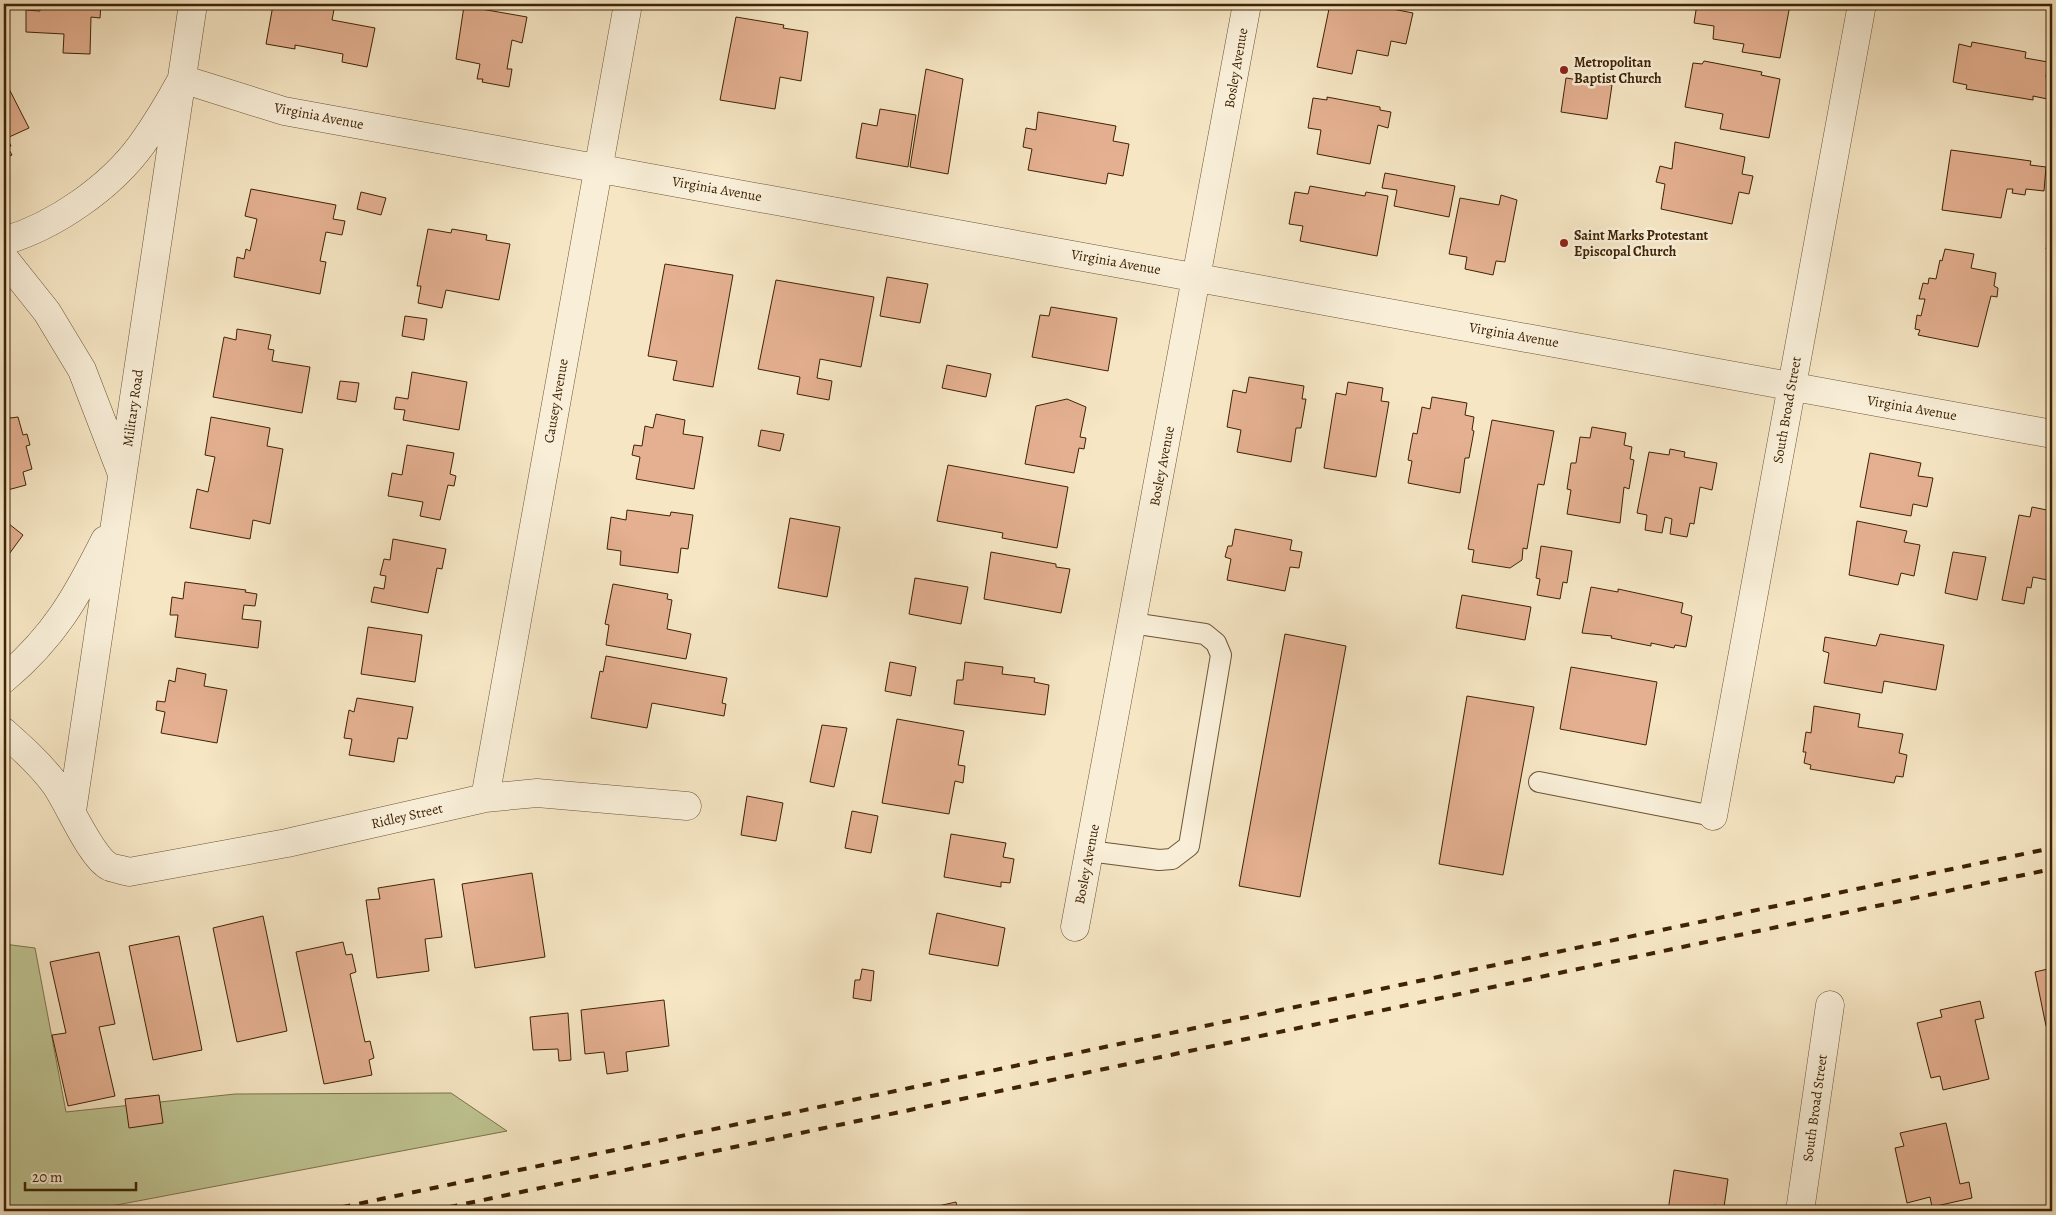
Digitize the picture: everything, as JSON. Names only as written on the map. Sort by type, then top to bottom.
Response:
[{"type":"street","name":"Causey Avenue","points":[[485,798],[628,4]]},
{"type":"street","name":"Bosley Avenue","points":[[1075,927],[1247,4]]},
{"type":"street","name":"South Broad Street","points":[[1714,816],[1862,4]]},
{"type":"street","name":"Military Road","points":[[72,811],[182,78],[190,11]]},
{"type":"street","name":"Virginia Avenue","points":[[182,78],[284,111],[2052,434]]},
{"type":"street","points":[[4,241],[28,234],[56,219],[108,181],[141,146],[163,113],[182,78]]},
{"type":"street","points":[[4,258],[47,312],[82,370],[123,477]]},
{"type":"street","points":[[4,679],[26,661],[54,629],[78,594],[116,519]]},
{"type":"street","points":[[4,732],[33,757],[55,784],[72,811]]},
{"type":"street","name":"Ridley Street","points":[[72,811],[94,853],[109,866],[129,872],[288,843],[485,798],[537,793],[687,806]]},
{"type":"street","name":"South Broad Street","points":[[1800,1211],[1830,1005]]},
{"type":"lane","points":[[1089,851],[1159,860],[1172,859],[1188,846],[1221,655],[1216,643],[1205,634],[1132,622]]},
{"type":"lane","points":[[1539,782],[1714,816]]},
{"type":"green space","points":[[4,944],[35,948],[66,1112],[235,1094],[451,1093],[507,1131],[85,1211],[4,1211]]},
{"type":"building","points":[[40,4],[101,4],[100,18],[91,17],[90,54],[63,53],[64,34],[26,32],[26,10],[40,11]]},
{"type":"building","points":[[270,4],[335,4],[332,20],[375,28],[367,67],[342,62],[343,54],[295,45],[295,49],[266,44],[273,5]]},
{"type":"building","points":[[1330,4],[1367,4],[1413,13],[1406,44],[1391,41],[1388,56],[1357,50],[1352,74],[1317,67]]},
{"type":"building","points":[[1697,4],[1790,5],[1780,58],[1742,52],[1744,44],[1713,39],[1714,26],[1694,23]]},
{"type":"building","points":[[464,6],[527,17],[522,43],[512,40],[507,69],[512,69],[509,87],[482,82],[483,79],[477,79],[480,64],[456,59]]},
{"type":"building","points":[[736,17],[784,25],[783,28],[808,32],[801,81],[780,77],[775,109],[720,100]]},
{"type":"building","points":[[1972,42],[2026,52],[2025,58],[2048,62],[2046,77],[2052,78],[2052,100],[2033,96],[2033,100],[1966,89],[1967,85],[1953,82],[1959,44],[1971,47]]},
{"type":"building","points":[[1704,61],[1762,72],[1761,75],[1780,79],[1769,138],[1720,129],[1723,114],[1685,107],[1693,63],[1702,64]]},
{"type":"building","points":[[926,69],[963,79],[948,174],[910,167]]},
{"type":"building","points":[[1566,78],[1612,85],[1607,119],[1561,112]]},
{"type":"building","points":[[4,79],[29,128],[7,138],[11,146],[8,148],[12,155],[4,159]]},
{"type":"building","points":[[1327,97],[1380,107],[1380,110],[1391,112],[1388,128],[1378,125],[1370,164],[1317,154],[1321,130],[1308,128],[1313,98],[1327,100]]},
{"type":"building","points":[[880,109],[916,115],[908,167],[856,158],[862,123],[877,126]]},
{"type":"building","points":[[1038,112],[1116,126],[1113,141],[1129,144],[1123,176],[1108,173],[1106,184],[1028,170],[1032,149],[1023,147],[1026,128],[1036,130]]},
{"type":"building","points":[[1675,142],[1745,157],[1742,174],[1753,176],[1749,194],[1739,192],[1732,224],[1661,209],[1665,184],[1656,182],[1660,166],[1672,169]]},
{"type":"building","points":[[1951,150],[2031,161],[2030,165],[2046,167],[2044,191],[2026,189],[2025,195],[2012,193],[2013,189],[2007,189],[2001,218],[1942,210]]},
{"type":"building","points":[[1385,173],[1455,186],[1449,217],[1394,206],[1397,190],[1382,188]]},
{"type":"building","points":[[1310,186],[1365,196],[1366,192],[1388,196],[1377,256],[1300,241],[1303,226],[1289,224],[1295,192],[1308,194]]},
{"type":"building","points":[[251,189],[336,205],[333,219],[345,221],[342,235],[326,232],[320,261],[326,262],[320,294],[234,277],[237,257],[244,259],[246,249],[250,251],[257,219],[245,216]]},
{"type":"building","points":[[361,192],[386,198],[381,215],[357,209]]},
{"type":"building","points":[[1501,195],[1517,200],[1505,262],[1496,261],[1493,275],[1465,269],[1467,257],[1449,254],[1460,198],[1499,205]]},
{"type":"building","points":[[2052,219],[2052,250],[2046,249]]},
{"type":"building","points":[[428,229],[451,233],[452,229],[487,235],[486,240],[510,244],[499,300],[446,290],[442,308],[418,303],[421,286],[417,286]]},
{"type":"building","points":[[1945,249],[1974,254],[1971,268],[1996,273],[1994,286],[1998,288],[1997,297],[1991,296],[1978,347],[1918,335],[1920,330],[1915,329],[1917,315],[1921,316],[1925,299],[1919,299],[1923,283],[1928,284],[1929,278],[1936,279],[1940,260],[1942,261]]},
{"type":"building","points":[[665,264],[733,275],[713,387],[673,380],[677,361],[648,356]]},
{"type":"building","points":[[887,277],[928,284],[920,323],[880,316]]},
{"type":"building","points":[[776,280],[874,297],[861,367],[820,359],[817,378],[832,381],[829,400],[797,394],[800,377],[758,369]]},
{"type":"building","points":[[1051,307],[1117,318],[1108,371],[1032,357],[1040,315],[1049,316]]},
{"type":"building","points":[[405,316],[427,319],[424,340],[402,336]]},
{"type":"building","points":[[237,329],[271,335],[268,349],[274,350],[272,361],[310,367],[302,413],[213,397],[224,337],[236,340]]},
{"type":"building","points":[[947,365],[991,374],[986,397],[942,388]]},
{"type":"building","points":[[412,372],[467,382],[459,430],[403,420],[405,410],[394,409],[396,397],[408,399]]},
{"type":"building","points":[[1249,377],[1304,386],[1302,399],[1306,399],[1301,428],[1296,428],[1291,462],[1237,452],[1241,430],[1227,427],[1233,390],[1246,393]]},
{"type":"building","points":[[340,381],[359,383],[356,402],[337,399]]},
{"type":"building","points":[[1348,382],[1383,388],[1381,401],[1389,402],[1376,477],[1324,468],[1336,393],[1346,395]]},
{"type":"building","points":[[1432,397],[1467,403],[1465,415],[1474,417],[1472,430],[1474,431],[1469,458],[1465,458],[1460,493],[1408,483],[1412,461],[1408,460],[1413,433],[1417,434],[1422,407],[1430,409]]},
{"type":"building","points":[[1067,399],[1086,407],[1080,437],[1086,438],[1084,449],[1079,448],[1074,473],[1025,464],[1036,406]]},
{"type":"building","points":[[7,407],[10,418],[18,417],[23,435],[27,434],[30,445],[26,446],[32,469],[23,472],[26,485],[4,491],[4,408]]},
{"type":"building","points":[[656,414],[685,420],[683,434],[703,437],[694,489],[636,479],[640,457],[632,455],[634,445],[642,446],[645,426],[653,428]]},
{"type":"building","points":[[211,417],[270,428],[267,446],[283,449],[270,524],[253,520],[250,539],[190,528],[197,489],[208,492],[215,457],[205,455]]},
{"type":"building","points":[[1492,420],[1554,431],[1544,485],[1538,484],[1527,549],[1523,548],[1522,560],[1510,568],[1472,562],[1474,550],[1468,549]]},
{"type":"building","points":[[1592,427],[1626,433],[1624,445],[1632,447],[1630,459],[1634,460],[1629,489],[1624,487],[1620,523],[1567,514],[1571,490],[1567,489],[1571,463],[1576,463],[1580,437],[1590,438]]},
{"type":"building","points":[[761,430],[784,434],[780,451],[758,446]]},
{"type":"building","points":[[407,445],[454,453],[450,474],[456,476],[454,486],[448,485],[440,520],[420,516],[423,502],[388,496],[392,473],[402,475]]},
{"type":"building","points":[[1670,449],[1685,452],[1684,457],[1717,463],[1712,490],[1700,487],[1694,524],[1690,523],[1687,537],[1670,534],[1672,519],[1665,517],[1662,533],[1645,530],[1647,515],[1637,513],[1649,452],[1669,455]]},
{"type":"building","points":[[1870,453],[1921,463],[1918,476],[1933,478],[1927,507],[1913,504],[1911,516],[1860,507]]},
{"type":"building","points":[[948,465],[1068,487],[1057,548],[1002,538],[1003,533],[937,521]]},
{"type":"building","points":[[2032,507],[2052,511],[2052,581],[2033,577],[2031,588],[2027,587],[2024,604],[2002,600],[2019,515],[2030,517]]},
{"type":"building","points":[[627,510],[670,516],[671,512],[693,515],[688,549],[681,548],[678,573],[620,565],[621,551],[607,549],[611,517],[626,520]]},
{"type":"building","points":[[790,518],[840,527],[827,597],[778,588]]},
{"type":"building","points":[[4,520],[23,535],[4,561]]},
{"type":"building","points":[[1857,521],[1907,531],[1904,542],[1920,545],[1914,576],[1901,573],[1898,585],[1849,575]]},
{"type":"building","points":[[1235,529],[1292,540],[1290,550],[1302,552],[1299,568],[1290,567],[1285,591],[1227,580],[1231,559],[1225,557],[1228,546],[1232,546]]},
{"type":"building","points":[[393,539],[446,549],[442,569],[437,568],[428,613],[371,602],[374,587],[384,589],[386,576],[380,575],[384,559],[390,560]]},
{"type":"building","points":[[1541,546],[1572,551],[1567,583],[1563,582],[1560,599],[1537,595],[1540,579],[1536,578]]},
{"type":"building","points":[[991,552],[1056,564],[1056,567],[1070,569],[1061,613],[984,599]]},
{"type":"building","points":[[1953,552],[1986,557],[1977,600],[1945,593]]},
{"type":"building","points":[[915,578],[968,587],[961,624],[909,614]]},
{"type":"building","points":[[185,582],[246,590],[245,592],[257,594],[255,606],[244,605],[242,619],[261,621],[258,648],[175,637],[178,615],[170,615],[172,597],[183,599]]},
{"type":"building","points":[[613,584],[668,594],[667,599],[672,600],[667,629],[691,634],[686,659],[606,645],[609,625],[605,624]]},
{"type":"building","points":[[1591,587],[1618,592],[1618,589],[1683,603],[1681,613],[1692,616],[1686,647],[1675,645],[1674,648],[1651,643],[1651,646],[1611,638],[1612,636],[1582,633]]},
{"type":"building","points":[[1462,595],[1531,607],[1525,640],[1456,628]]},
{"type":"building","points":[[368,627],[422,635],[415,682],[361,674]]},
{"type":"building","points":[[1285,634],[1346,646],[1300,897],[1239,886]]},
{"type":"building","points":[[1880,634],[1944,645],[1936,690],[1884,681],[1882,693],[1824,683],[1829,653],[1823,651],[1825,637],[1876,646]]},
{"type":"building","points":[[606,656],[727,678],[722,703],[726,704],[724,716],[652,703],[647,728],[591,718],[600,671],[603,672]]},
{"type":"building","points":[[890,662],[916,667],[911,696],[885,691]]},
{"type":"building","points":[[965,662],[1003,667],[1002,674],[1035,678],[1034,682],[1049,685],[1045,715],[954,704],[957,680],[963,680]]},
{"type":"building","points":[[1571,667],[1657,682],[1646,745],[1560,729]]},
{"type":"building","points":[[177,668],[206,674],[204,686],[227,690],[217,743],[161,733],[165,712],[156,710],[157,701],[165,702],[169,680],[175,682]]},
{"type":"building","points":[[1467,696],[1534,707],[1503,875],[1439,864]]},
{"type":"building","points":[[357,698],[413,707],[407,739],[398,738],[394,762],[349,755],[352,739],[344,738],[349,710],[354,712]]},
{"type":"building","points":[[1814,706],[1860,714],[1858,727],[1903,734],[1899,753],[1907,755],[1903,777],[1896,776],[1894,783],[1810,769],[1811,765],[1804,763],[1806,752],[1803,752],[1806,732],[1811,733]]},
{"type":"building","points":[[897,719],[964,731],[958,765],[965,766],[963,783],[955,781],[949,814],[882,803]]},
{"type":"building","points":[[822,725],[847,728],[834,787],[810,782]]},
{"type":"building","points":[[747,796],[783,803],[776,841],[741,835]]},
{"type":"building","points":[[852,811],[878,816],[871,853],[845,848]]},
{"type":"building","points":[[951,834],[1006,843],[1003,857],[1014,859],[1010,883],[1001,882],[1001,887],[944,877]]},
{"type":"building","points":[[4,839],[9,840],[4,875]]},
{"type":"building","points":[[532,873],[545,957],[475,968],[462,884]]},
{"type":"building","points":[[434,879],[442,937],[425,939],[429,971],[377,978],[366,900],[380,899],[378,888]]},
{"type":"building","points":[[937,913],[1005,928],[998,966],[929,954]]},
{"type":"building","points":[[263,916],[287,1031],[237,1042],[213,928]]},
{"type":"building","points":[[179,936],[202,1050],[153,1060],[129,946]]},
{"type":"building","points":[[343,942],[346,955],[352,954],[356,972],[350,974],[365,1042],[370,1041],[374,1058],[369,1060],[372,1075],[324,1084],[296,952]]},
{"type":"building","points":[[99,952],[115,1024],[99,1027],[115,1096],[68,1106],[52,1035],[66,1033],[50,962]]},
{"type":"building","points":[[2052,968],[2052,1024],[2046,1026],[2035,972]]},
{"type":"building","points":[[862,969],[874,971],[871,1001],[853,998],[855,980],[860,980]]},
{"type":"building","points":[[664,1000],[669,1046],[626,1052],[628,1071],[607,1074],[604,1052],[585,1054],[581,1010]]},
{"type":"building","points":[[1980,1001],[1984,1018],[1975,1020],[1989,1079],[1943,1090],[1940,1076],[1931,1078],[1917,1023],[1942,1017],[1940,1010]]},
{"type":"building","points":[[568,1013],[571,1060],[559,1061],[558,1049],[533,1050],[530,1017]]},
{"type":"building","points":[[159,1095],[163,1123],[129,1128],[125,1099]]},
{"type":"building","points":[[1946,1123],[1960,1184],[1969,1182],[1972,1198],[1932,1207],[1930,1197],[1907,1203],[1895,1148],[1904,1146],[1900,1133]]},
{"type":"building","points":[[1674,1170],[1728,1179],[1724,1207],[1714,1205],[1713,1211],[1668,1211]]},
{"type":"building","points":[[956,1202],[958,1211],[930,1211],[929,1208]]},
{"type":"railway","points":[[324,1211],[2052,848]]},
{"type":"railway","points":[[431,1211],[2052,869]]},
{"type":"place","name":"Metropolitan Baptist Church","points":[[1564,70]]},
{"type":"place","name":"Saint Marks Protestant Episcopal Church","points":[[1564,243]]}]
